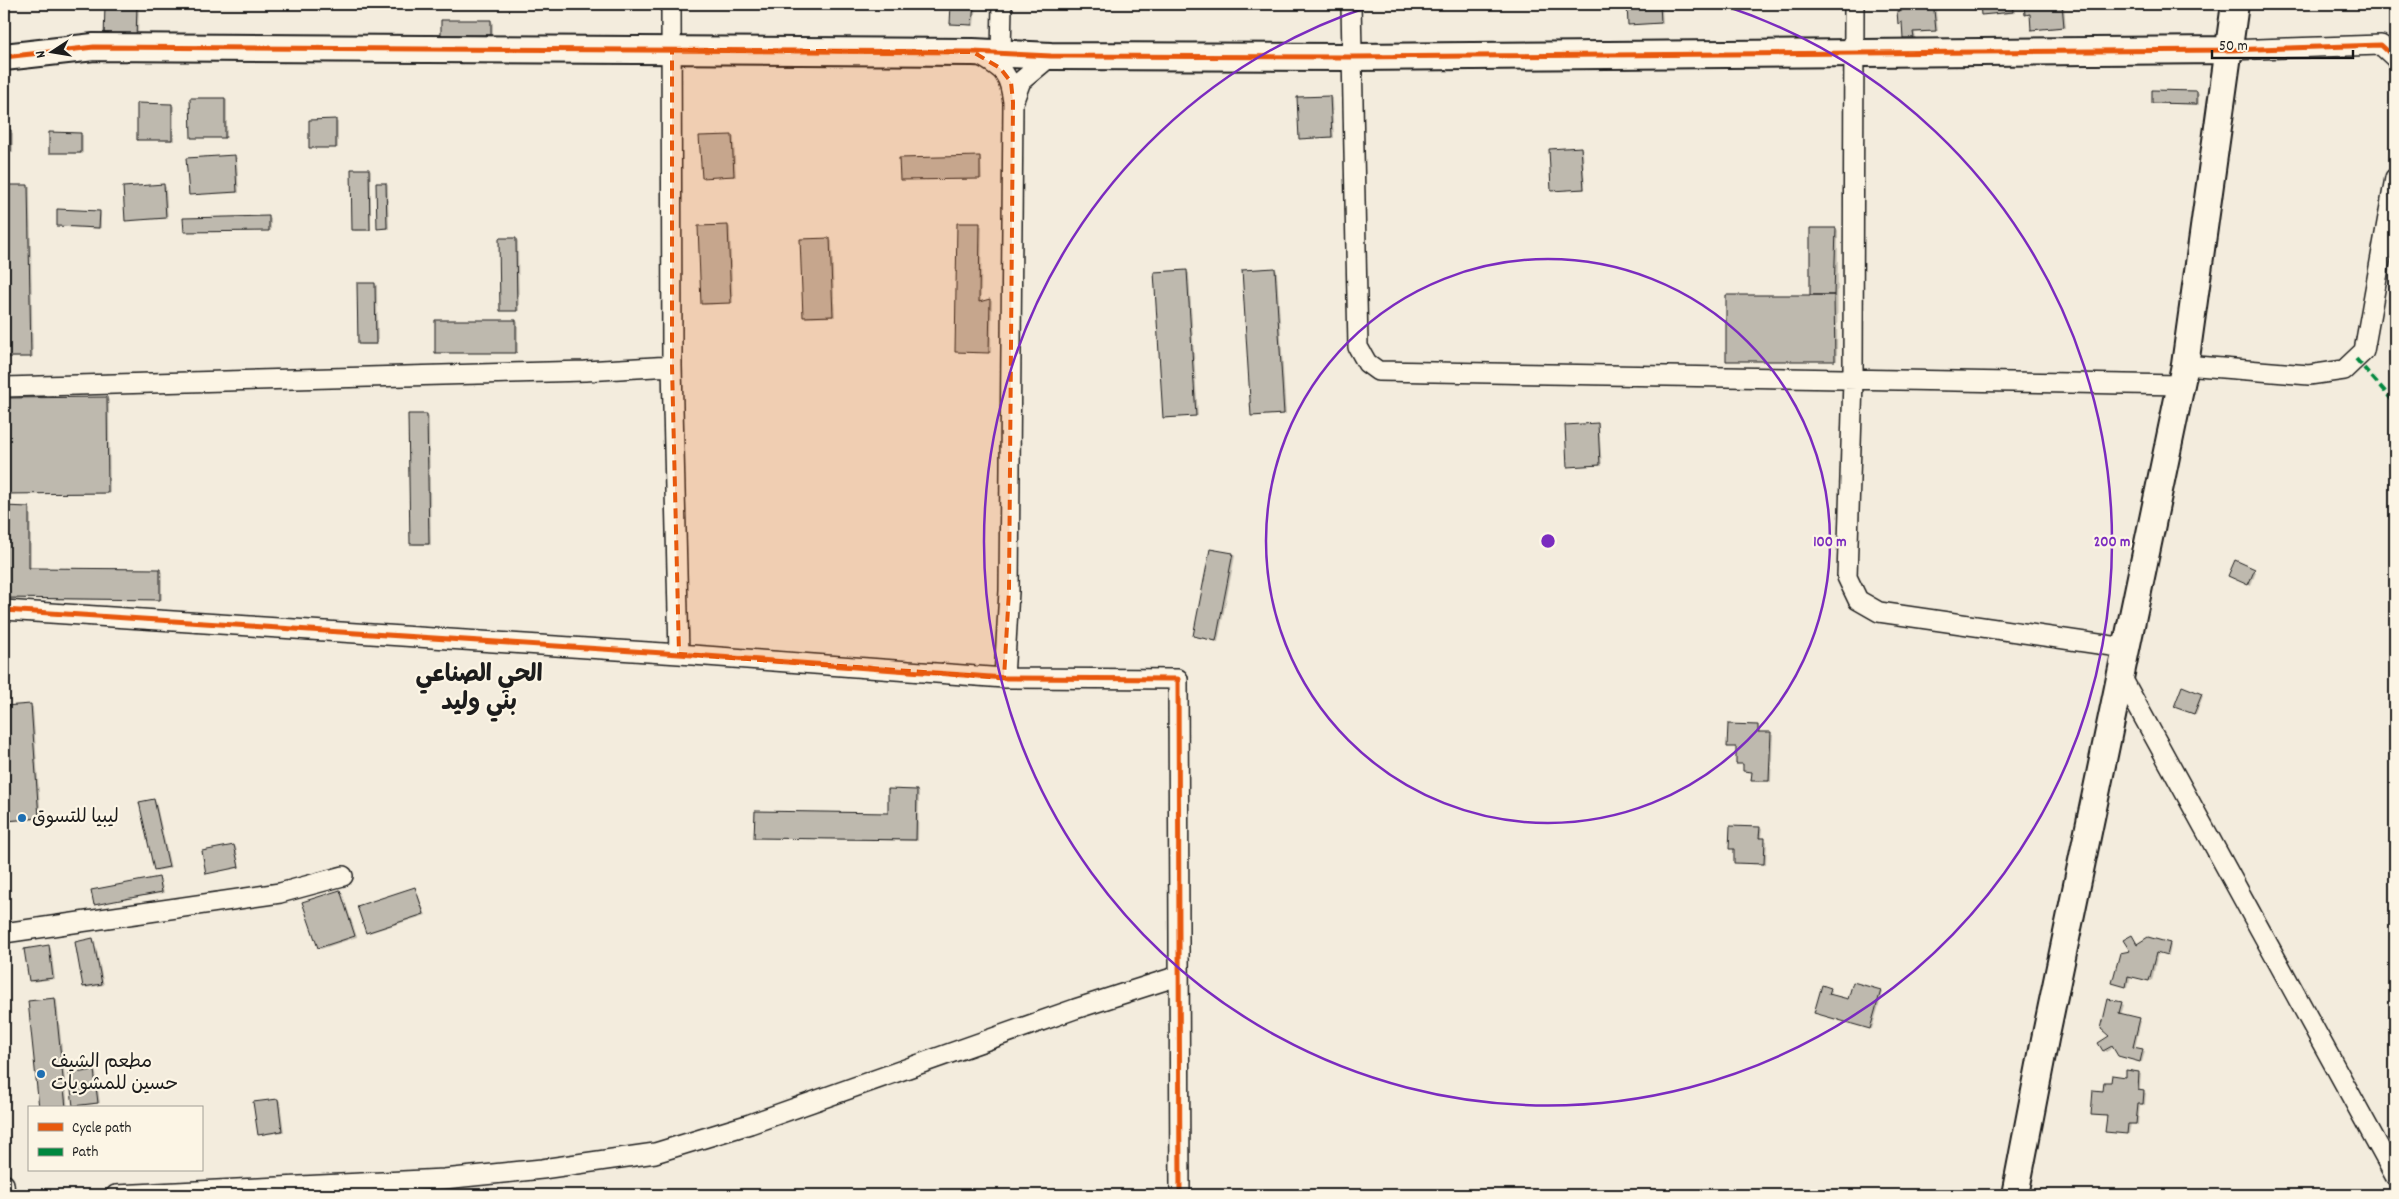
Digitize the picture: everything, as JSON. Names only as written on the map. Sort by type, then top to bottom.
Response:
[{"type":"street","points":[[671,4],[672,366],[680,654]]},
{"type":"street","points":[[1001,54],[1002,4]]},
{"type":"street","points":[[1352,4],[1358,347],[1367,363],[1378,372],[1854,380],[2309,375],[2344,370],[2364,351],[2395,178]]},
{"type":"street","points":[[1854,4],[1854,380],[1847,577],[1858,600],[1879,612],[2126,648]]},
{"type":"street","points":[[2015,1195],[2046,1030],[2183,375],[2235,4]]},
{"type":"street","points":[[4,57],[94,47],[973,52],[1051,56],[1352,57],[2228,50],[2381,45],[2395,58]]},
{"type":"street","points":[[973,52],[1000,68],[1011,82],[1013,102],[1009,591],[1004,678]]},
{"type":"street","points":[[1013,102],[1021,81],[1051,56]]},
{"type":"street","points":[[4,387],[585,371],[672,366]]},
{"type":"street","points":[[4,610],[680,654],[1004,678],[1178,679],[1180,1195]]},
{"type":"street","points":[[2120,676],[2395,1176]]},
{"type":"street","points":[[4,933],[280,893],[343,876]]},
{"type":"street","points":[[116,1195],[444,1178],[542,1169],[655,1153],[750,1124],[1075,1009],[1178,976]]},
{"type":"street","points":[[4,1184],[5,1195]]},
{"type":"highlighted area","points":[[672,50],[973,52],[1000,68],[1011,82],[1013,102],[1009,591],[1004,678],[679,654],[672,366]]},
{"type":"building","points":[[105,4],[137,4],[136,41],[104,40]]},
{"type":"building","points":[[951,4],[974,4],[972,25],[950,24]]},
{"type":"building","points":[[1627,4],[1660,4],[1661,23],[1628,25]]},
{"type":"building","points":[[1901,4],[1941,4],[1941,7],[1934,10],[1936,31],[1913,32],[1914,38],[1903,38],[1902,22],[1898,24],[1897,11],[1902,11]]},
{"type":"building","points":[[1980,4],[2012,4],[2013,12],[1981,15]]},
{"type":"building","points":[[2024,4],[2062,4],[2064,27],[2031,30],[2030,14],[2025,15]]},
{"type":"building","points":[[441,20],[491,20],[491,35],[441,35]]},
{"type":"building","points":[[2152,90],[2197,91],[2197,104],[2152,103]]},
{"type":"building","points":[[1330,96],[1332,137],[1299,139],[1297,97]]},
{"type":"building","points":[[190,98],[225,98],[225,138],[191,138]]},
{"type":"building","points":[[137,103],[172,104],[172,140],[137,140]]},
{"type":"building","points":[[336,119],[336,148],[309,148],[309,120]]},
{"type":"building","points":[[4,130],[11,130],[11,151],[4,151]]},
{"type":"building","points":[[49,132],[81,133],[81,153],[49,153]]},
{"type":"building","points":[[732,135],[734,176],[702,178],[699,136]]},
{"type":"building","points":[[1581,147],[1584,189],[1551,191],[1549,149]]},
{"type":"building","points":[[235,155],[237,192],[189,195],[186,158]]},
{"type":"building","points":[[980,156],[980,179],[900,180],[899,158]]},
{"type":"building","points":[[351,169],[369,169],[370,230],[352,230]]},
{"type":"building","points":[[376,183],[386,183],[387,228],[377,229]]},
{"type":"building","points":[[164,184],[166,218],[125,221],[123,187]]},
{"type":"building","points":[[4,185],[28,185],[31,357],[4,357]]},
{"type":"building","points":[[57,209],[100,211],[99,228],[57,226]]},
{"type":"building","points":[[269,216],[269,231],[184,232],[183,218]]},
{"type":"building","points":[[957,223],[980,223],[979,302],[990,299],[989,353],[955,352]]},
{"type":"building","points":[[728,225],[731,303],[701,304],[698,226]]},
{"type":"building","points":[[1810,228],[1836,228],[1834,295],[1810,295]]},
{"type":"building","points":[[499,238],[516,238],[517,311],[500,311]]},
{"type":"building","points":[[830,238],[833,316],[803,317],[800,239]]},
{"type":"building","points":[[1275,268],[1284,414],[1251,416],[1242,270]]},
{"type":"building","points":[[1187,270],[1196,416],[1163,418],[1154,272]]},
{"type":"building","points":[[357,283],[375,283],[376,344],[358,344]]},
{"type":"building","points":[[1726,295],[1834,295],[1835,361],[1726,361]]},
{"type":"building","points":[[435,320],[516,320],[516,353],[435,353]]},
{"type":"building","points":[[107,397],[108,493],[4,494],[4,398]]},
{"type":"building","points":[[408,414],[427,414],[429,544],[410,544]]},
{"type":"building","points":[[1598,423],[1600,465],[1567,467],[1565,425]]},
{"type":"building","points":[[4,506],[29,507],[29,568],[160,569],[160,600],[4,598]]},
{"type":"building","points":[[1210,549],[1233,553],[1216,641],[1193,636]]},
{"type":"building","points":[[2235,560],[2255,569],[2248,585],[2228,576]]},
{"type":"building","points":[[2182,686],[2202,694],[2194,714],[2174,707]]},
{"type":"building","points":[[31,704],[39,818],[7,821],[4,769],[4,706]]},
{"type":"building","points":[[1728,724],[1758,725],[1758,732],[1771,732],[1769,781],[1751,781],[1752,772],[1743,771],[1743,764],[1736,764],[1736,747],[1727,747]]},
{"type":"building","points":[[888,789],[917,790],[916,840],[754,838],[755,811],[888,813]]},
{"type":"building","points":[[154,799],[169,867],[154,870],[139,802]]},
{"type":"building","points":[[1730,826],[1760,827],[1759,838],[1765,838],[1764,864],[1734,863],[1734,849],[1729,849]]},
{"type":"building","points":[[234,845],[239,867],[206,874],[202,851]]},
{"type":"building","points":[[159,877],[162,892],[94,905],[91,890]]},
{"type":"building","points":[[415,887],[424,914],[366,933],[357,906]]},
{"type":"building","points":[[340,890],[355,936],[318,948],[302,902]]},
{"type":"building","points":[[2132,935],[2137,944],[2148,937],[2170,943],[2167,956],[2156,953],[2149,981],[2128,976],[2126,987],[2112,983],[2120,953],[2130,951],[2123,940]]},
{"type":"building","points":[[93,938],[102,984],[83,987],[75,942]]},
{"type":"building","points":[[49,945],[53,978],[29,981],[24,949]]},
{"type":"building","points":[[1853,982],[1881,990],[1870,1029],[1814,1013],[1822,985],[1831,988],[1829,994],[1848,999]]},
{"type":"building","points":[[55,998],[66,1106],[39,1106],[28,1001]]},
{"type":"building","points":[[2108,999],[2122,1002],[2119,1013],[2140,1018],[2133,1047],[2143,1049],[2140,1062],[2118,1056],[2112,1046],[2103,1051],[2098,1043],[2109,1036],[2101,1029]]},
{"type":"building","points":[[94,1070],[98,1103],[73,1106],[69,1074]]},
{"type":"building","points":[[2126,1070],[2139,1072],[2138,1090],[2144,1091],[2143,1104],[2138,1104],[2136,1124],[2128,1124],[2127,1134],[2105,1132],[2107,1116],[2091,1115],[2093,1090],[2103,1091],[2104,1082],[2111,1082],[2112,1075],[2126,1077]]},
{"type":"building","points":[[278,1099],[282,1131],[258,1135],[253,1102]]},
{"type":"marked path","points":[[2356,359],[2395,403]]},
{"type":"cycle path","points":[[4,57],[94,47],[973,52],[1051,56],[1352,57],[2228,50],[2381,45],[2395,58]]},
{"type":"cycle path","points":[[4,610],[679,654],[1004,678],[1178,679],[1180,1195]]},
{"type":"place","name":"ليبيا للتسوق","points":[[22,818]]},
{"type":"place","name":"مطعم الشيف حسين للمشويات","points":[[41,1074]]},
{"type":"district","name":"الحي الصناعي بني وليد","points":[[479,690]]}]
